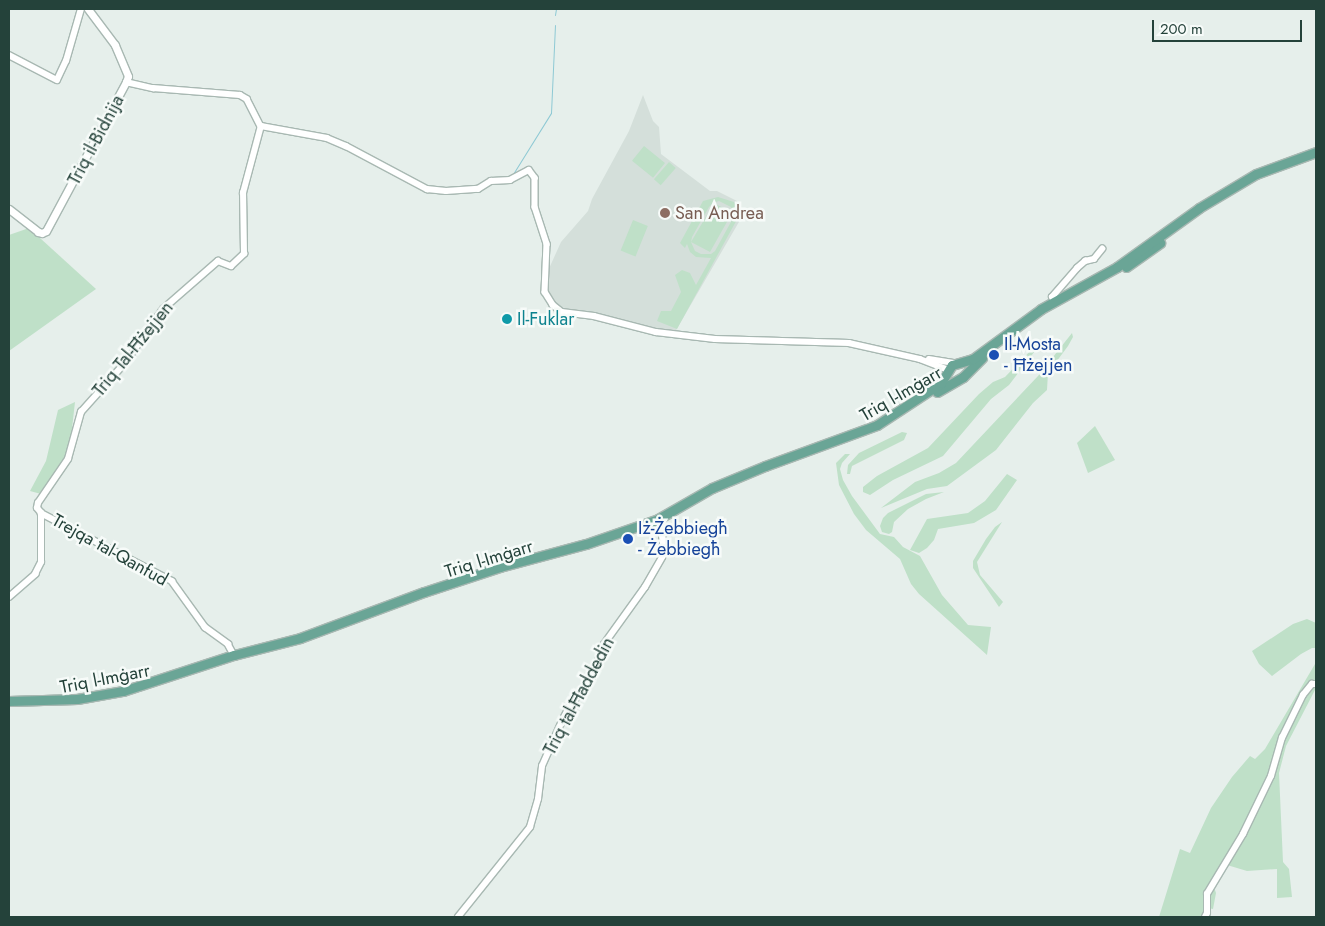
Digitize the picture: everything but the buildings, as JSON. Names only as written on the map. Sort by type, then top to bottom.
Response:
[{"type":"main road","name":"Triq l-Imġarr","points":[[9,701],[77,699],[123,691],[234,655],[300,638],[468,577],[627,531],[658,519],[712,488],[765,466],[876,425],[936,386],[945,370],[958,363],[973,359],[1054,302],[1117,267],[1199,208],[1242,181],[1285,162],[1316,154]]},
{"type":"main road","name":"Triq l-Imġarr","points":[[9,705],[42,706],[78,703],[153,688],[208,668],[323,635],[426,595],[628,536],[660,522],[714,493],[766,470],[879,429],[957,380],[977,362],[1043,314],[1142,258],[1193,217],[1235,190],[1316,154]]},
{"type":"main road","name":"Triq l-Imġarr","points":[[958,363],[964,367],[965,374]]},
{"type":"main road","name":"Triq l-Imġarr","points":[[945,370],[957,380]]},
{"type":"street","points":[[9,55],[57,80],[66,61],[81,9]]},
{"type":"street","name":"Triq il-Bidnija","points":[[9,209],[38,232],[42,234],[46,231],[126,82],[128,76],[115,45],[88,9]]},
{"type":"street","points":[[126,82],[153,88],[240,95],[249,102],[261,126],[326,138],[346,146],[427,189],[446,191],[478,189],[491,181],[510,180],[528,169],[535,178],[535,207],[547,244],[545,292],[558,310],[621,322],[656,332],[716,339],[849,343],[920,359],[958,363]]},
{"type":"street","name":"Triq Tal-Ħżejjen","points":[[41,513],[37,508],[38,503],[68,459],[81,412],[125,363],[163,309],[218,261],[231,266],[244,254],[243,193],[261,126]]},
{"type":"street","points":[[1054,302],[1052,297],[1077,268],[1094,259],[1102,249]]},
{"type":"street","points":[[920,359],[945,370]]},
{"type":"street","points":[[9,597],[35,574],[42,562],[41,513]]},
{"type":"street","name":"Trejqa tal-Qanfud","points":[[41,513],[172,581],[205,627],[228,644],[234,655]]},
{"type":"street","name":"Triq tal-Ħaddedin","points":[[458,917],[530,827],[538,799],[542,766],[563,719],[571,704],[590,680],[604,644],[645,587],[662,557],[664,543],[660,522]]},
{"type":"street","points":[[1205,917],[1207,913],[1207,894],[1243,834],[1271,776],[1282,738],[1303,695],[1312,684],[1316,684]]},
{"type":"shaded area","name":"San Andrea","points":[[643,95],[653,121],[659,127],[661,154],[710,191],[717,191],[737,201],[743,215],[675,332],[556,306],[549,292],[547,273],[561,242],[588,211],[592,199],[629,131]]},
{"type":"green space","points":[[644,146],[665,163],[653,178],[632,161]]},
{"type":"green space","points":[[669,162],[676,168],[661,185],[654,179]]},
{"type":"green space","points":[[718,197],[734,202],[740,214],[677,329],[657,321],[661,311],[671,311],[681,292],[675,275],[682,270],[690,273],[696,285],[711,258],[696,257],[690,252],[687,244],[685,248],[680,243],[703,201]],"holes":[[[719,201],[731,207],[732,220],[715,251],[711,254],[701,254],[695,251],[691,242],[692,237],[713,203]]]},
{"type":"green space","points":[[714,203],[732,213],[710,252],[691,242]]},
{"type":"green space","points":[[633,220],[648,226],[635,257],[621,251]]},
{"type":"green space","points":[[29,228],[96,289],[9,351],[9,235]]},
{"type":"green space","points":[[1072,333],[1073,337],[1068,346],[1048,373],[1047,390],[1033,403],[996,450],[947,486],[927,489],[881,508],[915,482],[939,473],[956,463],[1038,376]]},
{"type":"green space","points":[[1038,343],[1041,343],[1009,385],[991,399],[943,456],[893,480],[870,495],[863,492],[863,487],[877,476],[928,448],[979,394],[993,382],[1005,377]]},
{"type":"green space","points":[[75,402],[69,455],[41,494],[30,491],[46,461],[58,410]]},
{"type":"green space","points":[[1095,426],[1115,460],[1088,473],[1077,443]]},
{"type":"green space","points":[[902,432],[907,433],[904,440],[852,466],[850,474],[847,474],[848,465],[859,453]]},
{"type":"green space","points":[[845,454],[850,454],[842,463],[840,469],[843,480],[852,496],[880,534],[894,537],[903,547],[920,556],[942,595],[968,625],[991,627],[987,655],[919,594],[911,584],[900,559],[866,530],[854,514],[839,485],[836,463]]},
{"type":"green space","points":[[1007,474],[1017,480],[996,510],[974,523],[938,529],[934,540],[927,548],[919,553],[910,550],[927,519],[968,513],[985,501]]},
{"type":"green space","points":[[944,492],[908,509],[894,522],[892,532],[889,534],[882,532],[880,526],[883,518],[888,513],[926,494]]},
{"type":"green space","points":[[1002,522],[977,562],[980,575],[1003,602],[999,607],[973,568],[973,561],[986,539],[995,527]]},
{"type":"green space","points":[[1307,619],[1316,623],[1316,648],[1301,654],[1272,676],[1259,664],[1252,651],[1293,624]]},
{"type":"green space","points":[[1315,664],[1316,688],[1286,746],[1279,773],[1283,862],[1289,869],[1292,897],[1277,898],[1277,869],[1247,871],[1227,865],[1214,887],[1216,893],[1213,909],[1208,908],[1210,914],[1208,917],[1159,917],[1180,849],[1190,853],[1211,808],[1232,777],[1250,756],[1255,759],[1265,749]]},
{"type":"waterway","points":[[555,15],[556,9]]},
{"type":"waterway","points":[[513,174],[551,113],[555,25]]},
{"type":"place","name":"San Andrea","points":[[665,213]]},
{"type":"place","name":"Il-Fuklar","points":[[507,319]]},
{"type":"place","name":"Il-Mosta - Ħżejjen","points":[[994,355]]},
{"type":"place","name":"Iż-Żebbiegħ - Żebbiegħ","points":[[628,539]]}]
